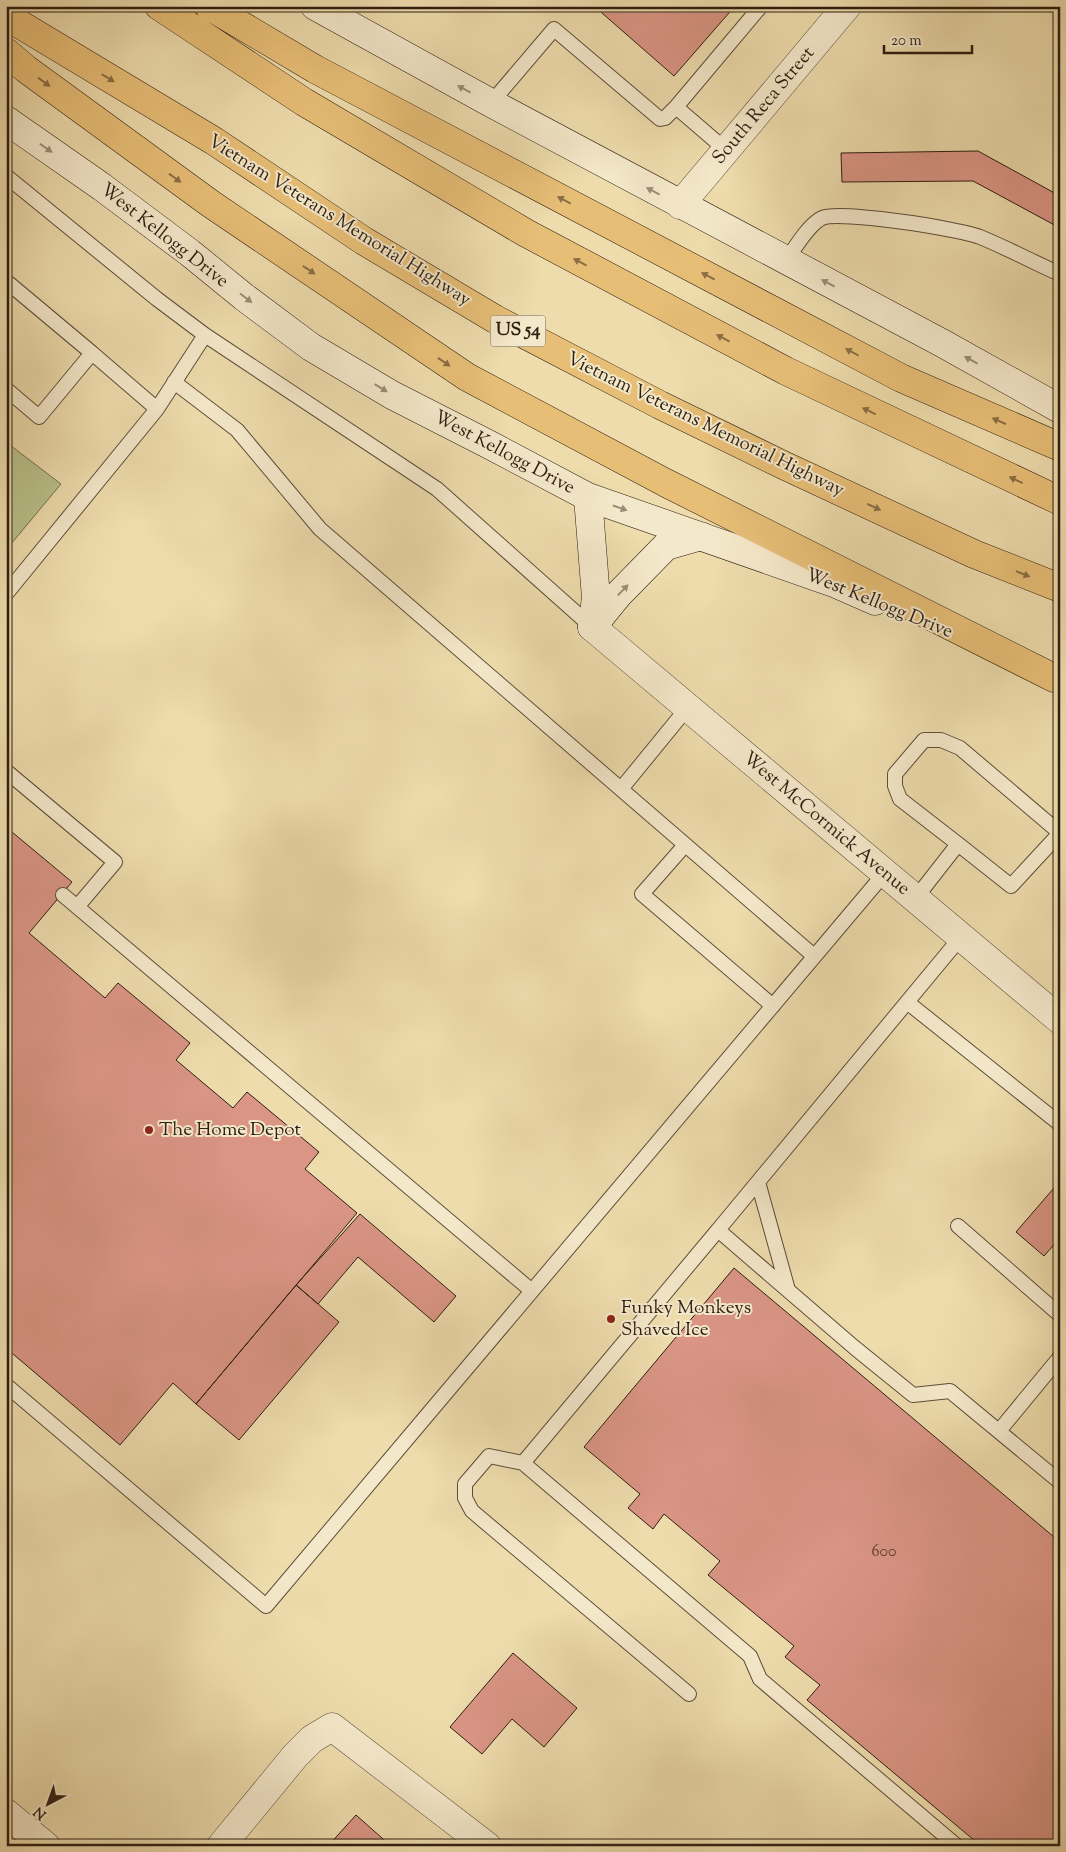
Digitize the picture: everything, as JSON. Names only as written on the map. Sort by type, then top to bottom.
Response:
[{"type":"highway","points":[[159,6],[304,102],[526,233],[786,371],[1060,501]]},
{"type":"highway","points":[[209,6],[315,69],[901,378],[1060,447]]},
{"type":"highway","name":"Vietnam Veterans Memorial Highway","points":[[6,16],[214,141],[364,241],[496,319],[660,406],[974,554],[1060,588]]},
{"type":"highway","points":[[6,52],[26,69],[212,204],[467,377],[666,483],[1057,679]]},
{"type":"main road","points":[[315,6],[491,103],[1060,409]]},
{"type":"main road","name":"South Reca Street","points":[[680,205],[837,10]]},
{"type":"main road","name":"West Kellogg Drive","points":[[6,120],[102,187],[311,347],[392,395],[588,496],[834,583],[1057,679]]},
{"type":"main road","points":[[588,496],[596,598],[592,627]]},
{"type":"main road","points":[[592,627],[618,595],[666,546],[701,536]]},
{"type":"main road","name":"West McCormick Avenue","points":[[592,627],[1060,1020]]},
{"type":"main road","points":[[221,1846],[295,1756],[312,1739],[332,1727],[487,1846]]},
{"type":"main road","points":[[6,1813],[46,1846]]},
{"type":"lane","points":[[491,103],[554,29],[660,119],[666,118],[761,6]]},
{"type":"lane","points":[[676,107],[726,150]]},
{"type":"lane","points":[[6,176],[157,299],[204,334],[437,488],[592,627]]},
{"type":"lane","points":[[786,261],[806,232],[823,217],[858,216],[935,227],[979,236],[1060,274]]},
{"type":"lane","points":[[6,281],[156,409]]},
{"type":"lane","points":[[6,594],[156,409],[204,334]]},
{"type":"lane","points":[[6,389],[39,417],[92,353]]},
{"type":"lane","points":[[174,382],[237,430],[320,529],[814,956]]},
{"type":"lane","points":[[621,789],[688,707]]},
{"type":"lane","points":[[924,740],[941,740],[960,748],[1060,833],[1011,886],[958,844],[900,799],[895,786],[895,774],[924,740]]},
{"type":"lane","points":[[6,771],[115,862],[76,907]]},
{"type":"lane","points":[[915,899],[958,844]]},
{"type":"lane","points":[[685,845],[642,894],[773,1006]]},
{"type":"lane","points":[[6,1385],[266,1606],[884,874]]},
{"type":"lane","points":[[63,895],[532,1291]]},
{"type":"lane","points":[[522,1462],[718,1230],[961,937]]},
{"type":"lane","points":[[907,1002],[1060,1124]]},
{"type":"lane","points":[[758,1182],[788,1290]]},
{"type":"lane","points":[[958,1226],[1060,1315]]},
{"type":"lane","points":[[718,1230],[855,1348],[913,1395],[950,1391],[1060,1482]]},
{"type":"lane","points":[[999,1431],[1060,1357]]},
{"type":"lane","points":[[689,1694],[472,1511],[465,1498],[465,1484],[489,1456],[522,1462],[750,1656],[760,1680],[957,1846]]},
{"type":"green space","points":[[6,442],[61,484],[6,550]]},
{"type":"building","points":[[594,6],[735,6],[674,76]]},
{"type":"building","points":[[978,151],[1060,196],[1060,228],[973,181],[842,182],[841,153]]},
{"type":"building","name":"The Home Depot","points":[[6,827],[72,882],[29,933],[105,998],[118,983],[190,1043],[176,1060],[233,1108],[247,1092],[319,1152],[305,1169],[357,1213],[196,1404],[173,1383],[120,1445],[6,1348]]},
{"type":"building","points":[[1060,1181],[1060,1238],[1044,1256],[1016,1232]]},
{"type":"building","points":[[360,1214],[456,1296],[434,1322],[358,1257],[318,1304],[296,1285]]},
{"type":"building","points":[[734,1268],[1060,1542],[1060,1846],[981,1846],[807,1700],[820,1685],[785,1657],[794,1646],[708,1575],[720,1561],[664,1514],[653,1529],[628,1508],[640,1494],[584,1447]]},
{"type":"building","points":[[296,1285],[339,1322],[239,1440],[196,1404]]},
{"type":"building","points":[[513,1653],[577,1708],[544,1747],[512,1719],[482,1754],[450,1727]]},
{"type":"building","points":[[356,1815],[391,1846],[328,1846]]},
{"type":"place","name":"The Home Depot","points":[[149,1130]]},
{"type":"place","name":"Funky Monkeys Shaved Ice","points":[[611,1319]]}]
